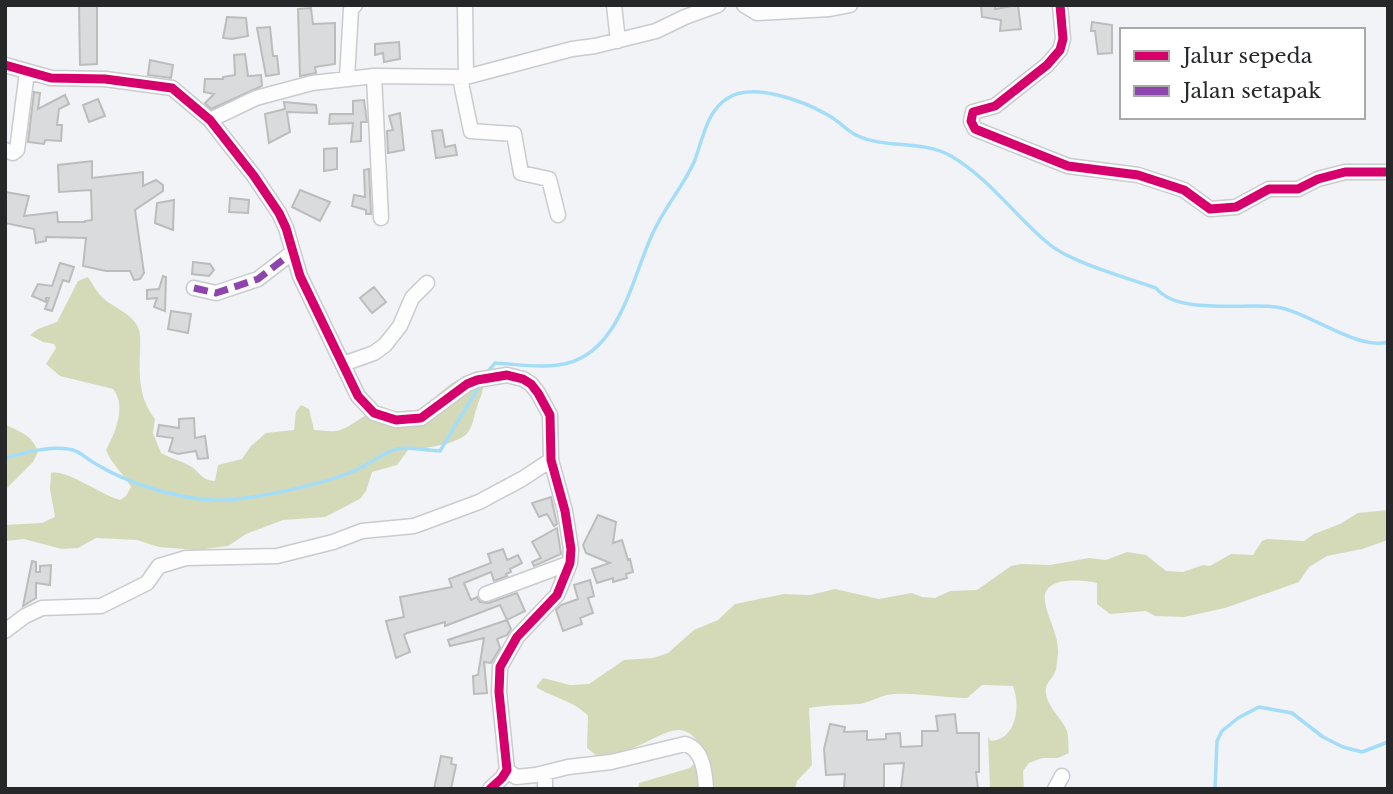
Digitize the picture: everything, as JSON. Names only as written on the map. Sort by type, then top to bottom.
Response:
[{"type":"street","points":[[347,78],[351,9],[355,5]]},
{"type":"street","points":[[465,5],[463,77],[471,131],[514,134],[522,173],[549,179],[558,215]]},
{"type":"street","points":[[614,5],[618,41]]},
{"type":"street","points":[[210,120],[257,98],[312,83],[374,76],[463,77],[572,49],[656,32],[685,17],[719,5]]},
{"type":"street","points":[[744,5],[757,13],[850,5]]},
{"type":"street","points":[[1060,5],[1063,38],[1060,50],[1047,65],[995,106],[972,112],[971,124],[975,129],[1068,166],[1138,175],[1184,190],[1212,209],[1236,207],[1271,188],[1298,190],[1318,179],[1345,172],[1388,172]]},
{"type":"street","points":[[5,65],[51,78],[105,79],[172,88],[210,120],[279,213],[300,276],[364,404],[374,413],[396,420],[421,418],[457,391],[477,380],[507,376],[523,379],[538,393],[550,415],[551,460],[565,511],[571,549],[570,563],[557,595],[517,637],[500,667],[499,692],[507,770],[491,789]]},
{"type":"street","points":[[5,149],[15,153],[17,150],[27,72]]},
{"type":"street","points":[[374,76],[381,218]]},
{"type":"street","points":[[194,288],[216,293],[258,279],[293,252]]},
{"type":"street","points":[[343,364],[374,353],[385,345],[400,326],[412,298],[428,282]]},
{"type":"street","points":[[5,632],[25,616],[42,608],[101,606],[148,583],[159,566],[186,558],[266,557],[322,546],[362,531],[414,526],[479,502],[551,460]]},
{"type":"street","points":[[486,594],[570,563]]},
{"type":"street","points":[[507,770],[516,777],[545,773],[568,767],[611,762],[685,744],[698,753],[705,772],[706,789]]},
{"type":"street","points":[[545,773],[545,789]]},
{"type":"green space","points":[[88,277],[100,295],[132,319],[139,330],[141,387],[155,419],[153,433],[161,453],[190,466],[206,479],[215,481],[218,465],[242,459],[251,446],[266,433],[294,430],[296,412],[301,405],[309,409],[314,430],[336,431],[374,412],[403,415],[411,413],[455,381],[475,373],[483,389],[471,426],[460,439],[442,445],[408,450],[397,465],[372,472],[366,491],[360,499],[325,517],[283,520],[246,534],[228,546],[197,550],[159,547],[137,540],[96,538],[78,548],[62,549],[24,539],[5,541],[5,525],[42,523],[55,517],[50,489],[51,473],[75,478],[120,500],[131,487],[106,450],[116,428],[119,411],[119,403],[113,389],[60,376],[46,364],[56,348],[54,344],[30,335],[57,322],[78,281]]},
{"type":"green space","points":[[5,425],[29,438],[38,452],[33,462],[5,490]]},
{"type":"green space","points":[[1388,510],[1388,540],[1362,549],[1327,556],[1309,567],[1299,582],[1225,608],[1184,617],[1155,616],[1146,611],[1110,614],[1097,604],[1097,583],[1064,581],[1049,587],[1045,593],[1045,602],[1057,640],[1058,654],[1056,670],[1047,684],[1046,694],[1049,704],[1067,731],[1069,753],[1058,758],[1042,758],[1029,763],[1023,771],[1024,789],[990,789],[988,737],[991,741],[999,739],[1011,728],[1016,712],[1013,686],[982,685],[967,698],[895,694],[859,704],[809,708],[812,765],[797,781],[795,789],[638,789],[639,783],[690,768],[704,753],[697,741],[689,733],[673,730],[631,749],[597,756],[587,748],[588,716],[577,707],[536,687],[543,678],[570,685],[589,684],[624,660],[653,658],[668,653],[694,630],[718,620],[735,604],[784,594],[810,595],[835,589],[879,599],[912,593],[935,598],[950,591],[977,590],[1011,566],[1050,565],[1089,558],[1106,560],[1127,552],[1146,555],[1166,571],[1183,572],[1203,565],[1210,566],[1231,554],[1253,555],[1262,541],[1267,539],[1304,541],[1358,513]]},
{"type":"building","points":[[79,5],[97,5],[97,64],[80,65]]},
{"type":"building","points":[[981,5],[995,5],[995,9],[1018,5],[1021,29],[1000,31],[1001,20],[982,17]]},
{"type":"building","points":[[311,8],[313,24],[335,23],[335,64],[315,67],[316,73],[300,76],[298,9]]},
{"type":"building","points":[[227,17],[246,18],[248,36],[223,38]]},
{"type":"building","points":[[1092,22],[1112,25],[1112,53],[1098,54],[1095,31],[1091,31]]},
{"type":"building","points":[[270,27],[273,56],[277,56],[279,74],[266,76],[257,28]]},
{"type":"building","points":[[399,42],[400,59],[384,62],[383,53],[375,55],[375,44]]},
{"type":"building","points":[[245,54],[248,76],[261,75],[262,86],[211,109],[205,103],[214,94],[204,92],[205,79],[223,79],[235,75],[234,55]]},
{"type":"building","points":[[150,60],[173,65],[171,78],[148,75]]},
{"type":"building","points":[[34,92],[40,93],[38,109],[65,95],[69,104],[59,109],[57,125],[62,125],[61,141],[45,140],[44,144],[28,142]]},
{"type":"building","points":[[98,99],[105,116],[89,122],[83,105]]},
{"type":"building","points":[[364,100],[367,122],[361,122],[361,141],[351,142],[353,123],[329,124],[330,114],[353,114],[353,101]]},
{"type":"building","points":[[284,102],[316,105],[317,113],[287,112],[290,132],[269,143],[265,114],[285,109]]},
{"type":"building","points":[[400,113],[404,150],[388,153],[387,131],[393,130],[389,116]]},
{"type":"building","points":[[442,130],[445,147],[455,145],[457,155],[436,158],[432,131]]},
{"type":"building","points":[[337,148],[337,169],[324,171],[324,149]]},
{"type":"building","points":[[92,161],[92,178],[143,172],[143,186],[156,180],[163,185],[163,191],[135,210],[144,273],[140,279],[134,280],[130,271],[106,271],[83,266],[86,238],[46,237],[46,241],[36,243],[34,229],[5,223],[5,192],[29,196],[24,216],[57,212],[58,222],[92,220],[91,190],[59,192],[58,165]]},
{"type":"building","points":[[369,169],[371,214],[366,214],[366,210],[352,206],[354,195],[365,197],[364,170]]},
{"type":"building","points":[[300,190],[330,202],[320,221],[292,207]]},
{"type":"building","points":[[230,198],[249,200],[248,213],[229,212]]},
{"type":"building","points":[[174,200],[173,230],[155,223],[157,203]]},
{"type":"building","points":[[193,262],[210,264],[214,270],[209,276],[192,274]]},
{"type":"building","points":[[60,263],[74,267],[69,282],[63,280],[52,311],[45,309],[49,298],[46,298],[46,302],[32,296],[38,284],[52,286]]},
{"type":"building","points":[[163,276],[166,277],[165,311],[154,307],[157,298],[147,299],[147,290],[159,289]]},
{"type":"building","points":[[374,287],[386,302],[372,313],[360,298]]},
{"type":"building","points":[[171,311],[191,314],[188,333],[168,329]]},
{"type":"building","points":[[194,418],[195,438],[205,436],[208,458],[198,459],[196,451],[178,454],[169,451],[173,438],[157,436],[159,425],[179,428],[179,419]]},
{"type":"building","points":[[551,497],[557,524],[554,526],[547,514],[539,517],[532,503]]},
{"type":"building","points":[[598,515],[616,522],[613,543],[622,540],[633,572],[626,574],[627,578],[613,582],[613,578],[597,583],[592,569],[610,563],[586,553],[583,545]]},
{"type":"building","points":[[557,528],[561,554],[534,566],[532,562],[541,558],[532,542]]},
{"type":"building","points":[[503,549],[507,560],[518,555],[522,563],[510,569],[511,572],[506,574],[507,576],[494,581],[491,572],[464,583],[471,600],[477,597],[480,602],[489,603],[517,593],[525,611],[507,620],[500,605],[445,626],[445,622],[407,633],[404,635],[410,652],[396,658],[386,621],[404,617],[400,597],[452,587],[449,579],[491,563],[488,554]]},
{"type":"building","points":[[32,561],[36,562],[36,572],[40,572],[40,566],[51,565],[50,585],[36,583],[36,598],[23,606]]},
{"type":"building","points":[[590,580],[594,596],[588,598],[593,613],[580,618],[582,624],[563,631],[556,610],[561,605],[578,599],[574,585]]},
{"type":"building","points":[[507,620],[511,629],[507,635],[497,639],[500,648],[491,663],[484,662],[487,693],[474,694],[473,676],[478,675],[484,638],[450,646],[448,640]]},
{"type":"building","points":[[955,714],[957,733],[979,733],[979,772],[976,772],[978,789],[901,789],[904,763],[884,764],[884,788],[844,788],[845,774],[826,775],[824,749],[830,724],[845,727],[844,732],[867,731],[867,740],[886,739],[886,734],[900,733],[901,747],[922,746],[922,731],[938,731],[936,716]]},
{"type":"building","points":[[441,756],[452,758],[451,764],[456,765],[451,789],[434,789]]},
{"type":"waterway","points":[[485,375],[495,363],[558,365],[579,359],[595,348],[609,333],[620,314],[652,235],[694,162],[710,118],[728,98],[751,92],[778,95],[805,104],[832,117],[854,134],[869,140],[929,148],[951,156],[978,176],[1058,251],[1156,288],[1179,302],[1212,306],[1276,307],[1302,315],[1362,341],[1388,342]]},
{"type":"waterway","points":[[5,458],[44,449],[68,449],[123,478],[153,489],[198,499],[244,498],[341,476],[397,449],[440,451],[480,385]]},
{"type":"waterway","points":[[1215,789],[1217,741],[1222,731],[1238,718],[1259,707],[1292,713],[1323,737],[1343,747],[1362,752],[1388,742]]},
{"type":"marked path","points":[[194,288],[216,293],[258,279],[293,252]]},
{"type":"cycle path","points":[[1060,5],[1063,39],[1060,50],[1047,65],[995,106],[973,112],[971,121],[975,129],[1068,166],[1138,175],[1184,190],[1210,209],[1236,207],[1269,189],[1298,189],[1318,179],[1345,172],[1388,172]]},
{"type":"cycle path","points":[[5,65],[51,78],[105,79],[172,88],[210,120],[279,213],[300,276],[358,396],[374,413],[396,420],[421,418],[467,384],[507,375],[523,379],[538,393],[550,415],[551,460],[565,511],[571,549],[570,563],[557,595],[517,637],[500,667],[499,692],[507,770],[490,789]]}]
